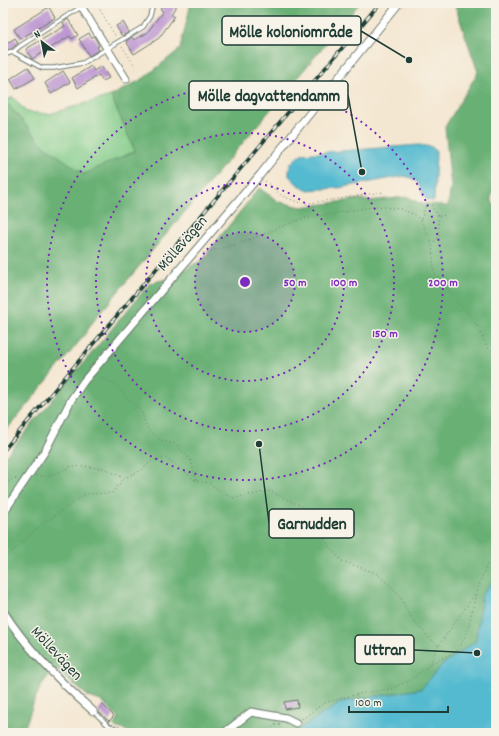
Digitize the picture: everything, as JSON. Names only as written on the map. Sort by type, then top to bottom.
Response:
[{"type":"street","name":"Möllevägen","points":[[3,513],[46,451],[71,400],[93,370],[260,175],[399,3]]},
{"type":"street","points":[[80,5],[126,79]]},
{"type":"street","name":"Möllevägen","points":[[3,611],[16,632],[51,672],[93,711]]},
{"type":"street","points":[[224,733],[251,712],[286,718],[296,723]]},
{"type":"lane","points":[[13,52],[36,66],[54,68],[83,63],[143,27],[150,16],[154,3]]},
{"type":"lane","points":[[3,55],[13,52],[80,5]]},
{"type":"lane","points":[[93,711],[109,726],[130,733]]},
{"type":"path","points":[[96,3],[136,69]]},
{"type":"path","points":[[260,175],[282,196],[304,204],[384,192]]},
{"type":"path","points":[[421,220],[426,205],[431,205],[438,216],[439,236],[432,244]]},
{"type":"path","points":[[192,255],[241,243],[301,219],[377,206],[401,208],[415,214],[421,220],[432,244],[434,272],[477,326],[488,348],[496,354]]},
{"type":"path","points":[[438,216],[446,215]]},
{"type":"path","points":[[93,370],[102,379],[116,384],[125,396],[141,411],[148,430],[162,441],[176,444],[191,461],[196,481]]},
{"type":"path","points":[[3,560],[42,524],[86,494],[112,493],[124,478],[142,470],[153,460],[167,458],[196,481],[209,483],[224,494],[236,498],[270,491],[313,512],[323,528],[322,534],[328,545],[342,561],[376,573],[397,592],[413,621],[438,646]]},
{"type":"path","points":[[3,488],[12,479],[29,476],[50,476],[72,466],[103,468],[124,478]]},
{"type":"path","points":[[296,723],[324,703],[358,694],[390,689],[409,681],[430,664],[459,650],[468,629],[476,593],[487,564],[496,559]]},
{"type":"path","points":[[430,664],[438,646],[476,593]]},
{"type":"path","points":[[266,733],[275,725],[282,724]]},
{"type":"green space","points":[[191,3],[360,3],[95,319],[83,337],[3,434],[3,102],[5,101],[43,145],[84,174],[135,151],[111,96],[144,78],[180,49]]},
{"type":"green space","points":[[454,3],[496,3],[496,176],[491,199],[496,209],[496,578],[482,594],[476,641],[442,665],[421,689],[342,702],[293,733],[132,733],[115,727],[113,725],[119,719],[101,701],[89,697],[55,669],[39,690],[23,733],[3,733],[3,459],[150,283],[167,279],[204,259],[259,188],[279,202],[302,207],[360,199],[368,201],[408,197],[419,203],[448,206],[451,186],[445,127],[478,72]]},
{"type":"green space","points":[[111,96],[135,151],[84,175],[43,145],[5,101],[13,97],[26,112],[49,114]]},
{"type":"water","points":[[419,145],[432,147],[436,152],[434,201],[427,200],[417,182],[404,176],[338,188],[306,190],[289,176],[291,163],[301,154]]},
{"type":"water","points":[[496,578],[496,733],[293,733],[342,702],[421,689],[442,665],[476,641],[482,594]]},
{"type":"building","points":[[164,3],[178,3],[171,14],[175,16],[159,38],[134,54],[126,41],[132,37],[134,40],[147,33],[163,11],[160,9]]},
{"type":"building","points":[[49,7],[55,18],[20,39],[14,29]]},
{"type":"building","points":[[68,19],[78,35],[72,39],[70,36],[32,59],[26,49],[65,26],[63,23]]},
{"type":"building","points":[[123,22],[129,32],[122,36],[116,26]]},
{"type":"building","points":[[89,33],[91,37],[94,36],[99,46],[97,47],[99,50],[89,56],[79,39]]},
{"type":"building","points":[[15,38],[18,43],[11,49],[4,51],[3,46]]},
{"type":"building","points":[[91,66],[94,71],[101,66],[109,78],[103,81],[99,75],[78,88],[72,78]]},
{"type":"building","points":[[28,67],[35,78],[16,89],[10,79]]},
{"type":"building","points":[[63,71],[70,82],[51,94],[45,83]]},
{"type":"building","points":[[297,700],[298,707],[285,709],[284,702]]},
{"type":"building","points":[[103,705],[114,716],[109,721],[98,711]]},
{"type":"railway","points":[[3,451],[380,3]]},
{"type":"place","name":"Mölle koloniområde","points":[[409,60]]},
{"type":"place","name":"Mölle dagvattendamm","points":[[362,172]]},
{"type":"place","name":"Garnudden","points":[[259,444]]},
{"type":"place","name":"Uttran","points":[[477,653]]}]
